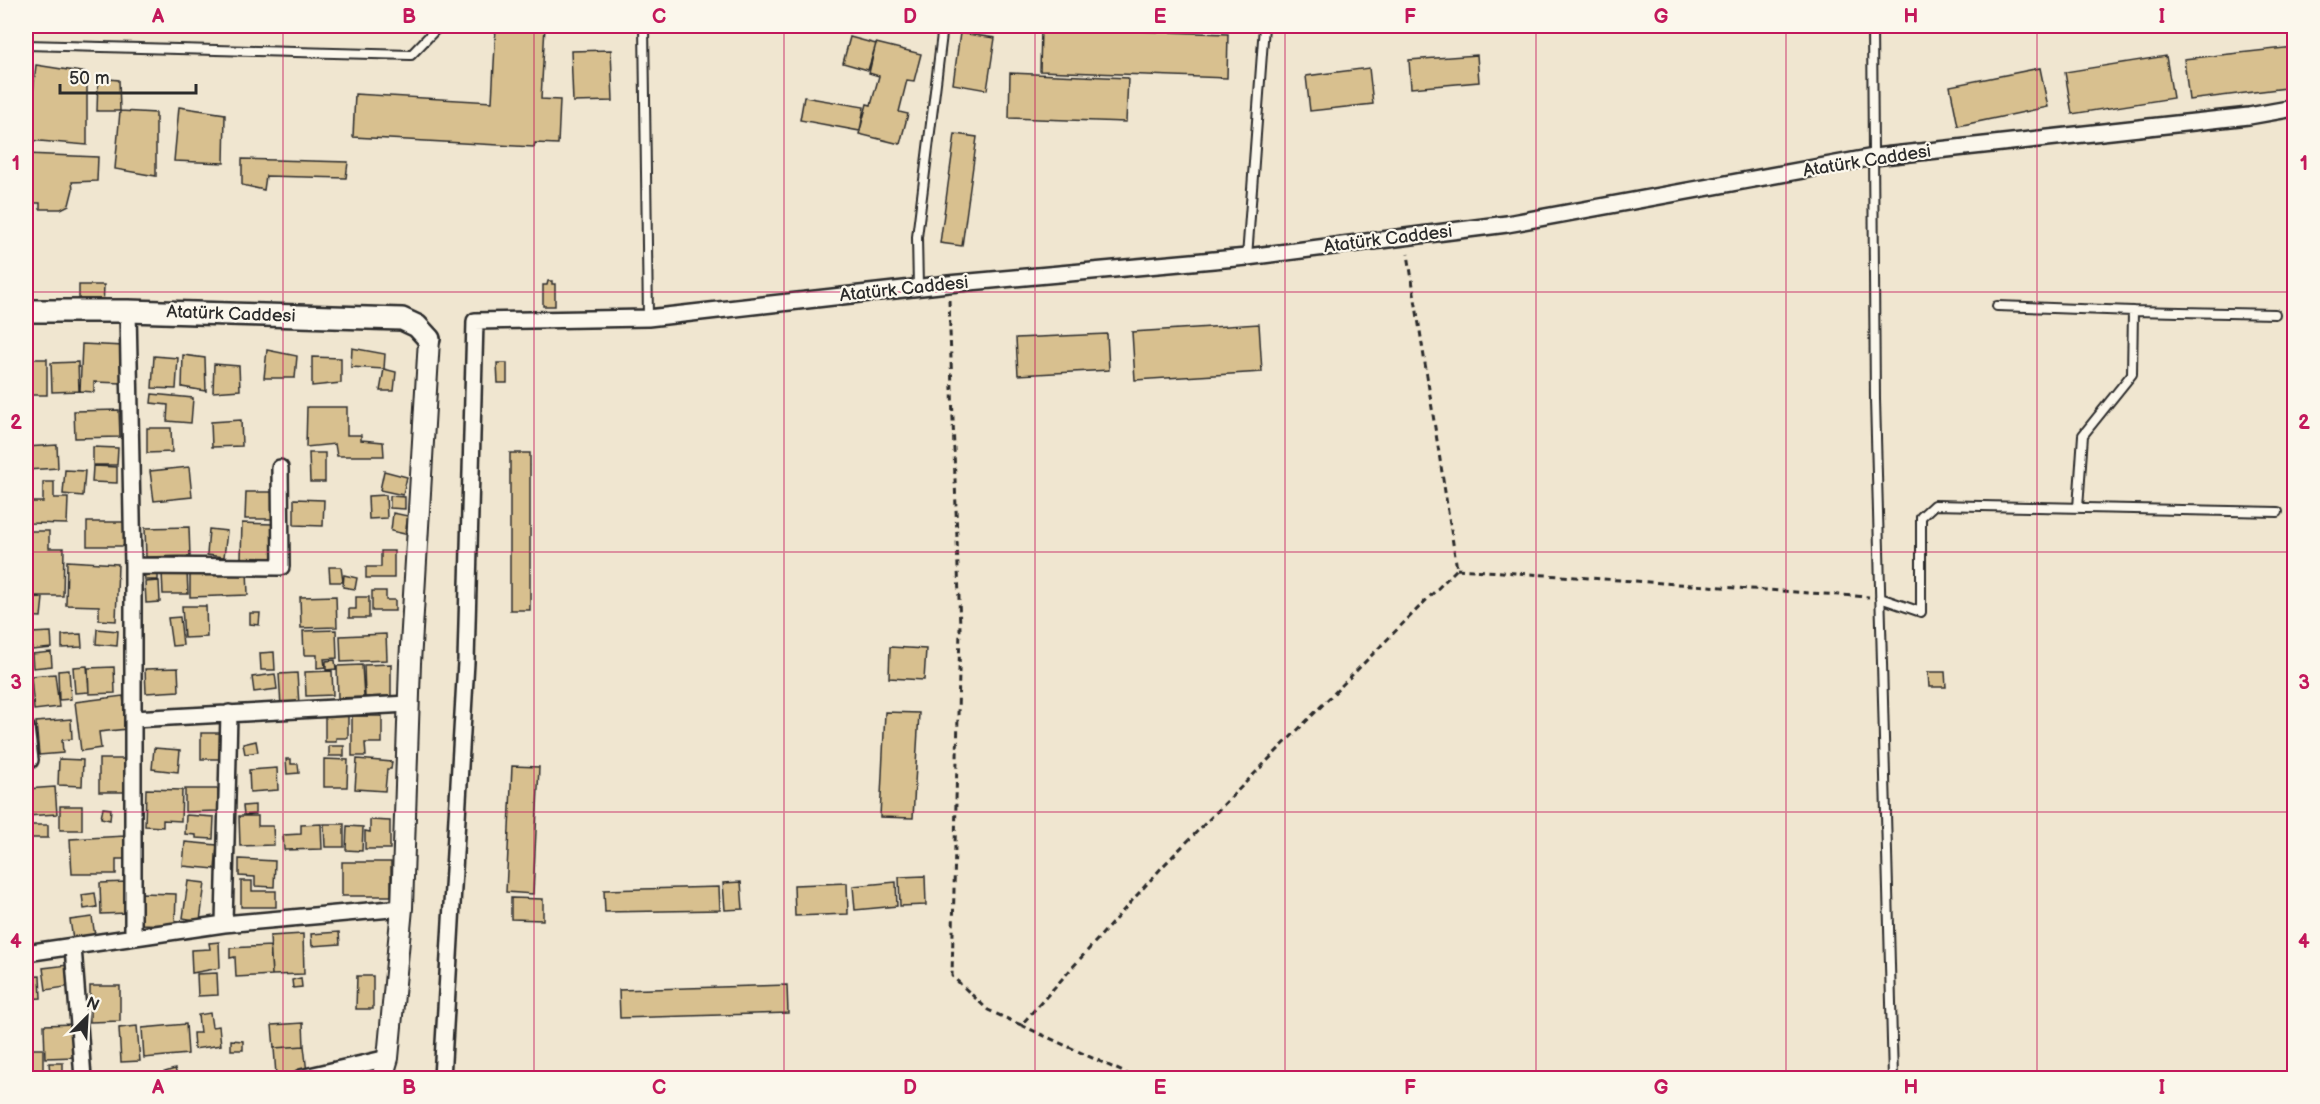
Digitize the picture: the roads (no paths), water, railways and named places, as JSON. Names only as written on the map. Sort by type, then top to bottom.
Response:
[{"type":"main road","name":"Atatürk Caddesi","points":[[26,310],[402,319],[417,326],[429,339]]},
{"type":"street","name":"Atatürk Caddesi","points":[[442,1078],[466,662],[475,321],[648,318],[918,287],[1247,256],[1507,224],[1874,157],[2249,116],[2295,108]]},
{"type":"street","points":[[129,311],[133,566],[133,936]]},
{"type":"street","points":[[382,1078],[388,1059],[402,908],[408,704],[429,339]]},
{"type":"street","points":[[133,566],[281,567],[280,468]]},
{"type":"street","points":[[133,719],[408,704]]},
{"type":"street","points":[[224,924],[229,713]]},
{"type":"street","points":[[26,728],[30,760]]},
{"type":"street","points":[[26,952],[224,924],[402,908]]},
{"type":"street","points":[[73,947],[83,1078]]},
{"type":"street","points":[[302,1078],[388,1059]]},
{"type":"lane","points":[[26,45],[411,55],[439,26]]},
{"type":"lane","points":[[644,26],[648,318]]},
{"type":"lane","points":[[918,287],[917,237],[943,26]]},
{"type":"lane","points":[[1247,256],[1264,26]]},
{"type":"lane","points":[[1872,26],[1875,399],[1893,1078]]},
{"type":"lane","points":[[1996,306],[2275,314]]},
{"type":"lane","points":[[2078,508],[2083,435],[2132,374],[2133,311]]},
{"type":"lane","points":[[1880,598],[1921,612],[1921,517],[1934,505],[2278,512]]}]
